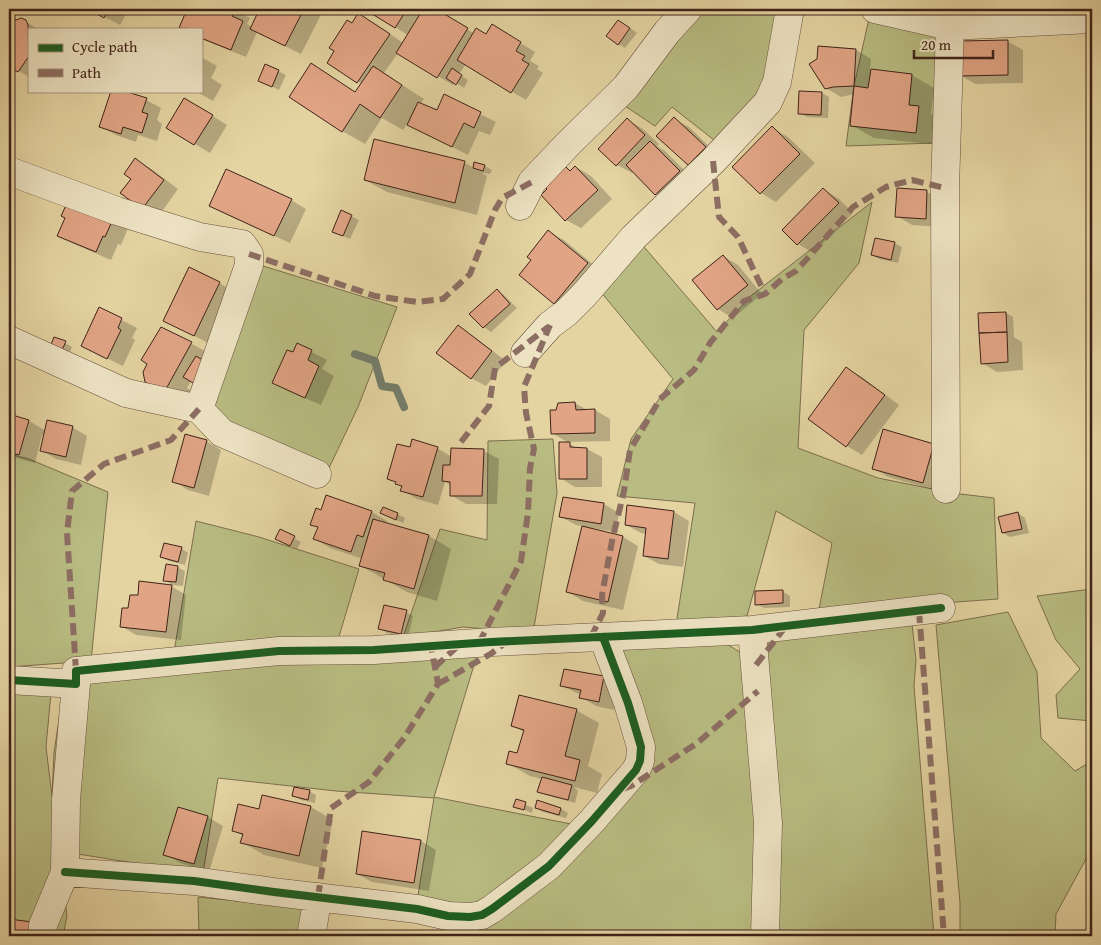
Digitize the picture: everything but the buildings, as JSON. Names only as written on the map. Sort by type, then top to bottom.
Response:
[{"type":"street","points":[[520,206],[532,182],[626,87],[667,32],[688,9]]},
{"type":"street","points":[[525,353],[550,325],[584,295],[634,237],[712,161],[768,102],[777,82],[790,9]]},
{"type":"street","points":[[875,9],[950,26],[1092,19]]},
{"type":"street","points":[[946,489],[945,188],[950,26]]},
{"type":"street","points":[[9,171],[117,211],[191,234],[242,244],[249,254],[250,265],[200,409]]},
{"type":"street","points":[[9,340],[126,393],[200,409],[222,433],[317,474]]},
{"type":"street","points":[[42,936],[43,925],[65,872],[66,800],[76,671],[279,651],[374,650],[491,642],[752,630],[941,608]]},
{"type":"street","points":[[752,630],[768,823],[765,936]]},
{"type":"street","points":[[65,872],[194,881],[417,909],[448,916],[470,917],[482,914],[492,909],[549,866],[636,770],[640,760],[641,747],[603,637]]},
{"type":"street","points":[[9,680],[76,684]]},
{"type":"street","points":[[311,936],[318,897]]},
{"type":"green space","points":[[702,9],[781,9],[769,78],[719,144],[672,107],[655,126],[619,102]]},
{"type":"green space","points":[[870,14],[937,27],[935,143],[846,146],[854,86]]},
{"type":"green space","points":[[872,202],[859,263],[804,330],[798,448],[878,478],[952,493],[994,498],[998,599],[819,609],[832,543],[776,511],[747,616],[676,625],[695,503],[617,496],[631,439],[673,379],[600,291],[639,241],[717,332],[752,295]]},
{"type":"green space","points":[[250,262],[397,307],[358,407],[328,470],[199,415]]},
{"type":"green space","points":[[553,439],[557,493],[533,633],[463,627],[403,637],[440,529],[487,540],[488,441]]},
{"type":"green space","points":[[9,454],[29,459],[108,492],[91,661],[9,667]]},
{"type":"green space","points":[[196,521],[259,537],[359,569],[338,640],[174,652]]},
{"type":"green space","points":[[1092,589],[1092,721],[1058,718],[1056,695],[1080,669],[1056,640],[1037,596]]},
{"type":"green space","points":[[1008,612],[1037,672],[1041,738],[1075,771],[1092,761],[1092,859],[1086,859],[1056,914],[1055,936],[960,936],[960,903],[936,625]]},
{"type":"green space","points":[[912,624],[916,660],[914,686],[934,936],[773,936],[765,638]]},
{"type":"green space","points":[[725,643],[743,654],[761,823],[754,936],[473,936],[473,926],[648,766],[615,645]]},
{"type":"green space","points":[[478,652],[434,797],[576,825],[540,867],[471,913],[417,901],[434,798],[336,791],[218,778],[203,874],[59,851],[67,916],[63,936],[9,936],[9,686],[52,682],[46,747],[52,796],[54,753],[65,679],[349,658]]},
{"type":"green space","points":[[198,897],[304,908],[299,936],[199,936]]},
{"type":"waterway","points":[[355,354],[375,361],[382,386],[396,388],[404,407]]},
{"type":"marked path","points":[[713,161],[719,217],[738,237],[765,294]]},
{"type":"marked path","points":[[591,637],[603,613],[602,595],[624,491],[630,450],[660,399],[694,370],[710,343],[744,301],[765,294],[782,279],[796,271],[853,207],[886,187],[912,180],[945,188]]},
{"type":"marked path","points":[[249,254],[375,296],[417,302],[443,299],[470,274],[495,210],[502,198],[532,182]]},
{"type":"marked path","points":[[479,643],[521,561],[528,513],[530,468],[534,449],[526,413],[524,387],[550,325]]},
{"type":"marked path","points":[[461,442],[489,406],[495,368],[548,327]]},
{"type":"marked path","points":[[76,671],[67,533],[72,491],[104,464],[171,440],[199,409]]},
{"type":"marked path","points":[[919,611],[944,936]]},
{"type":"marked path","points":[[756,665],[786,626]]},
{"type":"marked path","points":[[438,684],[492,653],[505,643]]},
{"type":"marked path","points":[[435,667],[460,644]]},
{"type":"marked path","points":[[318,897],[331,808],[369,782],[404,738],[438,684],[431,646]]},
{"type":"marked path","points":[[623,789],[631,786],[696,744],[758,691]]},
{"type":"cycle path","points":[[9,680],[76,684],[76,671],[279,651],[374,650],[491,642],[752,630],[941,608]]},
{"type":"cycle path","points":[[65,872],[194,881],[417,909],[448,916],[470,917],[482,915],[549,866],[592,821],[636,770],[640,761],[641,747],[628,703],[603,637]]}]
